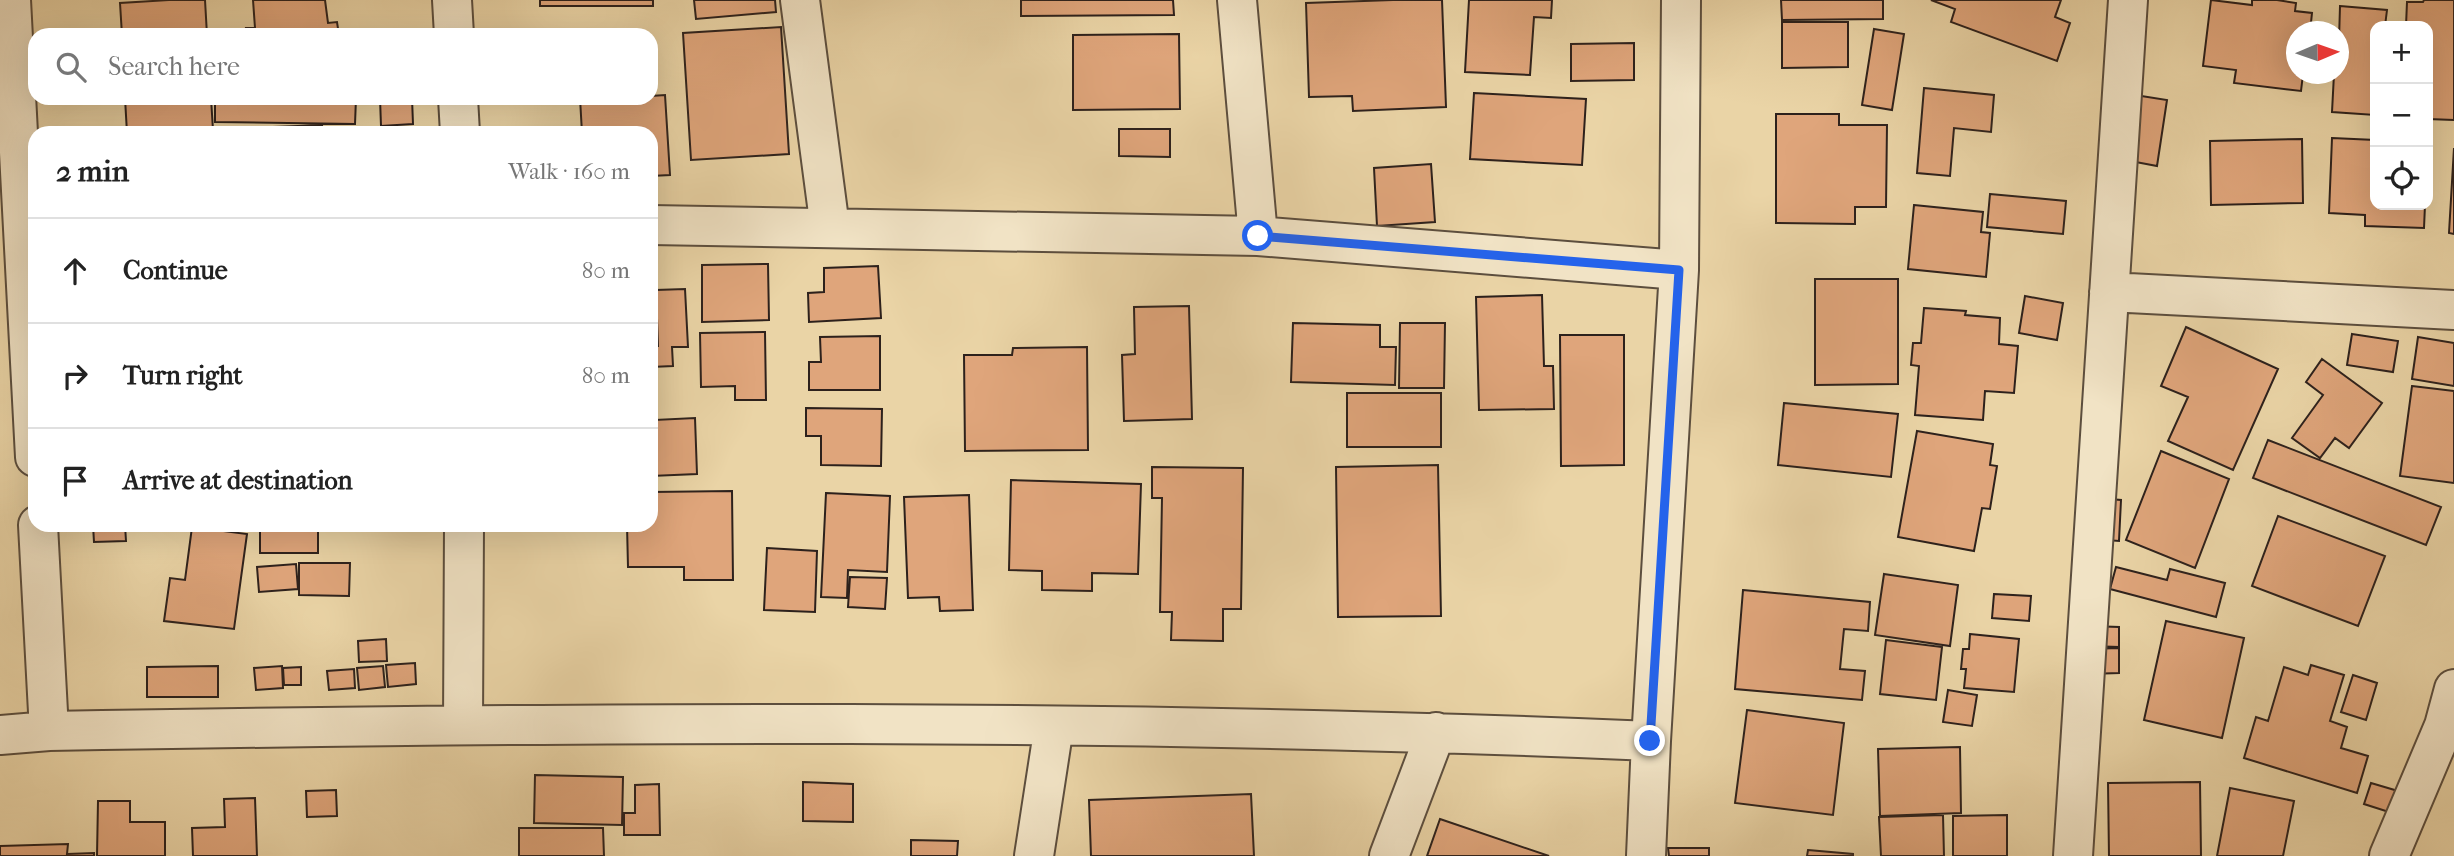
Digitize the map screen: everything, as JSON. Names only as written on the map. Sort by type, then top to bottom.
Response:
[{"type":"street","points":[[11,0],[12,231],[28,388]]},
{"type":"street","points":[[452,0],[454,28]]},
{"type":"street","points":[[800,0],[830,228]]},
{"type":"street","points":[[1237,0],[1258,236]]},
{"type":"street","points":[[1646,856],[1650,741],[1679,270],[1681,0]]},
{"type":"street","points":[[2073,856],[2128,0]]},
{"type":"street","points":[[458,105],[460,126]]},
{"type":"street","points":[[658,225],[1258,236],[1679,270]]},
{"type":"street","points":[[2109,292],[2454,310]]},
{"type":"street","points":[[38,532],[49,731]]},
{"type":"street","points":[[463,724],[464,532]]},
{"type":"street","points":[[2389,856],[2444,726],[2454,689]]},
{"type":"street","points":[[0,735],[49,731],[463,724],[1054,726],[1436,732],[1650,741]]},
{"type":"street","points":[[1034,856],[1054,726]]},
{"type":"street","points":[[1389,856],[1436,732]]},
{"type":"building","points":[[205,0],[207,28],[122,28],[120,3]]},
{"type":"building","points":[[253,0],[325,0],[328,23],[337,22],[338,28],[255,28]]},
{"type":"building","points":[[540,0],[653,0],[653,6],[540,6]]},
{"type":"building","points":[[694,0],[775,0],[776,12],[696,19]]},
{"type":"building","points":[[1021,0],[1173,0],[1174,15],[1021,16]]},
{"type":"building","points":[[1442,0],[1446,107],[1353,111],[1352,96],[1309,97],[1306,3]]},
{"type":"building","points":[[1469,0],[1552,0],[1551,18],[1534,17],[1530,75],[1465,72]]},
{"type":"building","points":[[1781,0],[1883,0],[1883,19],[1782,20]]},
{"type":"building","points":[[1931,0],[2061,0],[2055,17],[2070,23],[2057,61],[1951,22],[1955,9]]},
{"type":"building","points":[[2211,0],[2252,5],[2252,0],[2277,0],[2296,3],[2295,11],[2312,13],[2311,21],[2286,21],[2286,84],[2302,84],[2301,91],[2234,83],[2236,70],[2203,66]]},
{"type":"building","points":[[2454,0],[2454,120],[2433,119],[2433,21],[2406,21],[2407,2]]},
{"type":"building","points":[[2340,6],[2387,10],[2386,21],[2370,21],[2370,115],[2332,112],[2333,84],[2349,84],[2349,21],[2340,21]]},
{"type":"building","points":[[1782,22],[1848,22],[1848,67],[1782,68]]},
{"type":"building","points":[[781,27],[789,154],[691,160],[683,33]]},
{"type":"building","points":[[1874,29],[1904,34],[1892,110],[1862,105]]},
{"type":"building","points":[[1179,34],[1180,109],[1073,110],[1073,35]]},
{"type":"building","points":[[1634,43],[1634,80],[1571,81],[1571,44]]},
{"type":"building","points":[[1924,88],[1994,95],[1991,132],[1954,128],[1950,176],[1917,173]]},
{"type":"building","points":[[1474,93],[1586,99],[1582,165],[1470,159]]},
{"type":"building","points":[[665,95],[670,175],[658,176],[658,126],[582,126],[580,105],[658,105],[658,96]]},
{"type":"building","points":[[2135,95],[2167,100],[2157,166],[2125,160]]},
{"type":"building","points":[[125,105],[211,105],[213,126],[127,126]]},
{"type":"building","points":[[215,105],[356,105],[355,124],[215,122]]},
{"type":"building","points":[[380,105],[412,105],[413,124],[381,126]]},
{"type":"building","points":[[1776,114],[1839,114],[1839,125],[1887,125],[1886,207],[1855,207],[1855,224],[1776,223]]},
{"type":"building","points":[[1119,129],[1170,129],[1170,157],[1119,156]]},
{"type":"building","points":[[2332,138],[2370,140],[2370,210],[2425,210],[2424,228],[2365,226],[2365,215],[2329,213]]},
{"type":"building","points":[[2302,139],[2303,203],[2211,205],[2210,141]]},
{"type":"building","points":[[2454,148],[2454,234],[2449,233]]},
{"type":"building","points":[[1431,164],[1435,222],[1377,226],[1374,168]]},
{"type":"building","points":[[1990,194],[2066,201],[2063,234],[1987,227]]},
{"type":"building","points":[[1914,205],[1983,212],[1981,232],[1990,233],[1986,277],[1908,269]]},
{"type":"building","points":[[768,264],[769,320],[702,322],[702,265]]},
{"type":"building","points":[[878,266],[881,318],[809,322],[808,293],[824,292],[824,268]]},
{"type":"building","points":[[1815,279],[1898,279],[1898,384],[1815,385]]},
{"type":"building","points":[[685,289],[688,347],[672,347],[673,366],[658,367],[658,290]]},
{"type":"building","points":[[1542,295],[1544,366],[1553,366],[1554,409],[1479,410],[1476,297]]},
{"type":"building","points":[[2025,296],[2063,303],[2057,340],[2019,333]]},
{"type":"building","points":[[1189,306],[1192,419],[1124,421],[1122,355],[1135,354],[1134,307]]},
{"type":"building","points":[[1924,308],[1966,311],[1965,315],[2000,318],[1999,344],[2018,346],[2014,393],[1985,391],[1983,420],[1915,415],[1919,366],[1911,365],[1913,343],[1921,343]]},
{"type":"building","points":[[1293,323],[1380,325],[1380,347],[1396,347],[1395,385],[1291,382]]},
{"type":"building","points":[[1400,323],[1445,323],[1444,388],[1399,388]]},
{"type":"building","points":[[2186,327],[2278,369],[2233,470],[2168,441],[2188,397],[2161,386]]},
{"type":"building","points":[[765,332],[766,400],[735,400],[735,386],[701,387],[700,333]]},
{"type":"building","points":[[2352,334],[2398,341],[2393,372],[2347,365]]},
{"type":"building","points":[[1560,335],[1624,335],[1624,465],[1561,466]]},
{"type":"building","points":[[880,336],[880,390],[809,390],[809,362],[821,362],[820,337]]},
{"type":"building","points":[[2418,337],[2454,343],[2454,386],[2412,379]]},
{"type":"building","points":[[1087,347],[1088,450],[965,451],[964,355],[1012,355],[1013,348]]},
{"type":"building","points":[[2322,359],[2382,403],[2349,448],[2335,438],[2320,458],[2292,438],[2323,395],[2306,382]]},
{"type":"building","points":[[2412,386],[2454,391],[2454,483],[2400,476]]},
{"type":"building","points":[[1347,393],[1441,393],[1441,447],[1347,447]]},
{"type":"building","points":[[1784,403],[1898,414],[1891,477],[1778,465]]},
{"type":"building","points":[[806,408],[882,409],[881,466],[821,465],[821,436],[806,436]]},
{"type":"building","points":[[695,418],[697,474],[658,476],[658,420]]},
{"type":"building","points":[[1917,431],[1993,444],[1990,465],[1997,466],[1990,509],[1982,508],[1974,551],[1898,537]]},
{"type":"building","points":[[2268,440],[2441,507],[2426,545],[2253,478]]},
{"type":"building","points":[[2161,451],[2229,479],[2195,568],[2126,540]]},
{"type":"building","points":[[1438,465],[1441,616],[1338,617],[1336,467]]},
{"type":"building","points":[[1152,467],[1243,468],[1241,609],[1223,609],[1223,641],[1171,640],[1172,612],[1160,612],[1162,498],[1152,498]]},
{"type":"building","points":[[1011,480],[1141,484],[1138,574],[1092,573],[1092,591],[1042,590],[1042,571],[1009,570]]},
{"type":"building","points":[[732,491],[733,580],[684,580],[684,567],[628,567],[627,532],[658,532],[658,492]]},
{"type":"building","points":[[826,493],[890,496],[887,572],[848,570],[847,598],[821,597]]},
{"type":"building","points":[[969,495],[973,610],[940,611],[939,597],[908,598],[904,497]]},
{"type":"building","points":[[2097,498],[2121,500],[2119,541],[2094,539]]},
{"type":"building","points":[[2278,516],[2385,556],[2358,626],[2252,586]]},
{"type":"building","points":[[93,532],[125,532],[126,541],[94,542]]},
{"type":"building","points":[[191,532],[247,534],[234,629],[164,621],[170,578],[185,580]]},
{"type":"building","points":[[260,532],[318,532],[318,553],[260,553]]},
{"type":"building","points":[[767,548],[817,551],[815,612],[764,610]]},
{"type":"building","points":[[299,563],[350,563],[349,596],[299,595]]},
{"type":"building","points":[[296,564],[298,589],[259,592],[257,567]]},
{"type":"building","points":[[2116,567],[2167,580],[2170,569],[2225,583],[2216,617],[2110,589]]},
{"type":"building","points":[[1884,574],[1958,585],[1950,646],[1875,635]]},
{"type":"building","points":[[850,577],[887,578],[885,609],[848,607]]},
{"type":"building","points":[[1743,590],[1870,602],[1868,631],[1844,629],[1840,669],[1865,671],[1862,700],[1735,689]]},
{"type":"building","points":[[1994,594],[2031,596],[2029,621],[1992,618]]},
{"type":"building","points":[[2166,621],[2244,638],[2222,738],[2144,720]]},
{"type":"building","points":[[2090,626],[2119,627],[2119,647],[2089,646]]},
{"type":"building","points":[[1970,634],[2019,639],[2014,692],[1964,688],[1966,669],[1961,669],[1963,649],[1969,649]]},
{"type":"building","points":[[386,639],[387,661],[359,662],[358,641]]},
{"type":"building","points":[[1886,640],[1942,647],[1936,700],[1880,694]]},
{"type":"building","points":[[2119,648],[2119,673],[2089,674],[2088,649]]},
{"type":"building","points":[[415,663],[416,684],[388,687],[386,665]]},
{"type":"building","points":[[2311,665],[2344,675],[2330,721],[2347,727],[2341,748],[2368,756],[2357,793],[2244,758],[2256,717],[2268,721],[2284,667],[2308,675]]},
{"type":"building","points":[[218,666],[218,697],[147,697],[147,667]]},
{"type":"building","points":[[282,666],[283,688],[256,690],[254,668]]},
{"type":"building","points":[[383,666],[385,687],[359,690],[357,668]]},
{"type":"building","points":[[301,667],[301,685],[284,685],[283,668]]},
{"type":"building","points":[[354,669],[355,688],[329,690],[327,671]]},
{"type":"building","points":[[2353,675],[2377,683],[2366,720],[2341,712]]},
{"type":"building","points":[[1948,690],[1977,695],[1972,726],[1943,722]]},
{"type":"building","points":[[1747,710],[1844,723],[1833,815],[1735,803]]},
{"type":"building","points":[[1960,747],[1961,813],[1880,816],[1878,749]]},
{"type":"building","points":[[535,775],[623,777],[622,825],[534,823]]},
{"type":"building","points":[[803,782],[853,784],[853,822],[803,821]]},
{"type":"building","points":[[2200,782],[2201,856],[2109,856],[2108,783]]},
{"type":"building","points":[[2371,783],[2398,791],[2392,813],[2364,804]]},
{"type":"building","points":[[659,784],[660,835],[624,835],[624,813],[635,813],[635,785]]},
{"type":"building","points":[[2230,788],[2294,801],[2283,856],[2217,856]]},
{"type":"building","points":[[336,790],[337,816],[307,817],[306,791]]},
{"type":"building","points":[[1251,794],[1254,856],[1091,856],[1089,800]]},
{"type":"building","points":[[255,798],[257,856],[193,856],[192,828],[225,827],[224,799]]},
{"type":"building","points":[[98,801],[130,801],[130,822],[165,822],[165,856],[97,856]]},
{"type":"building","points":[[1943,815],[1944,856],[1881,856],[1879,817]]},
{"type":"building","points":[[2007,815],[2007,856],[1953,856],[1953,816]]},
{"type":"building","points":[[1440,819],[1549,856],[1427,856]]},
{"type":"building","points":[[519,828],[603,828],[604,856],[519,856]]},
{"type":"building","points":[[911,840],[958,841],[957,856],[911,856]]},
{"type":"building","points":[[68,844],[67,854],[94,853],[94,856],[0,856],[0,846]]},
{"type":"building","points":[[1668,848],[1709,848],[1709,856],[1669,856]]},
{"type":"building","points":[[1808,850],[1853,854],[1853,856],[1807,856]]},
{"type":"route","points":[[1258,236],[1679,270],[1650,741]]}]
